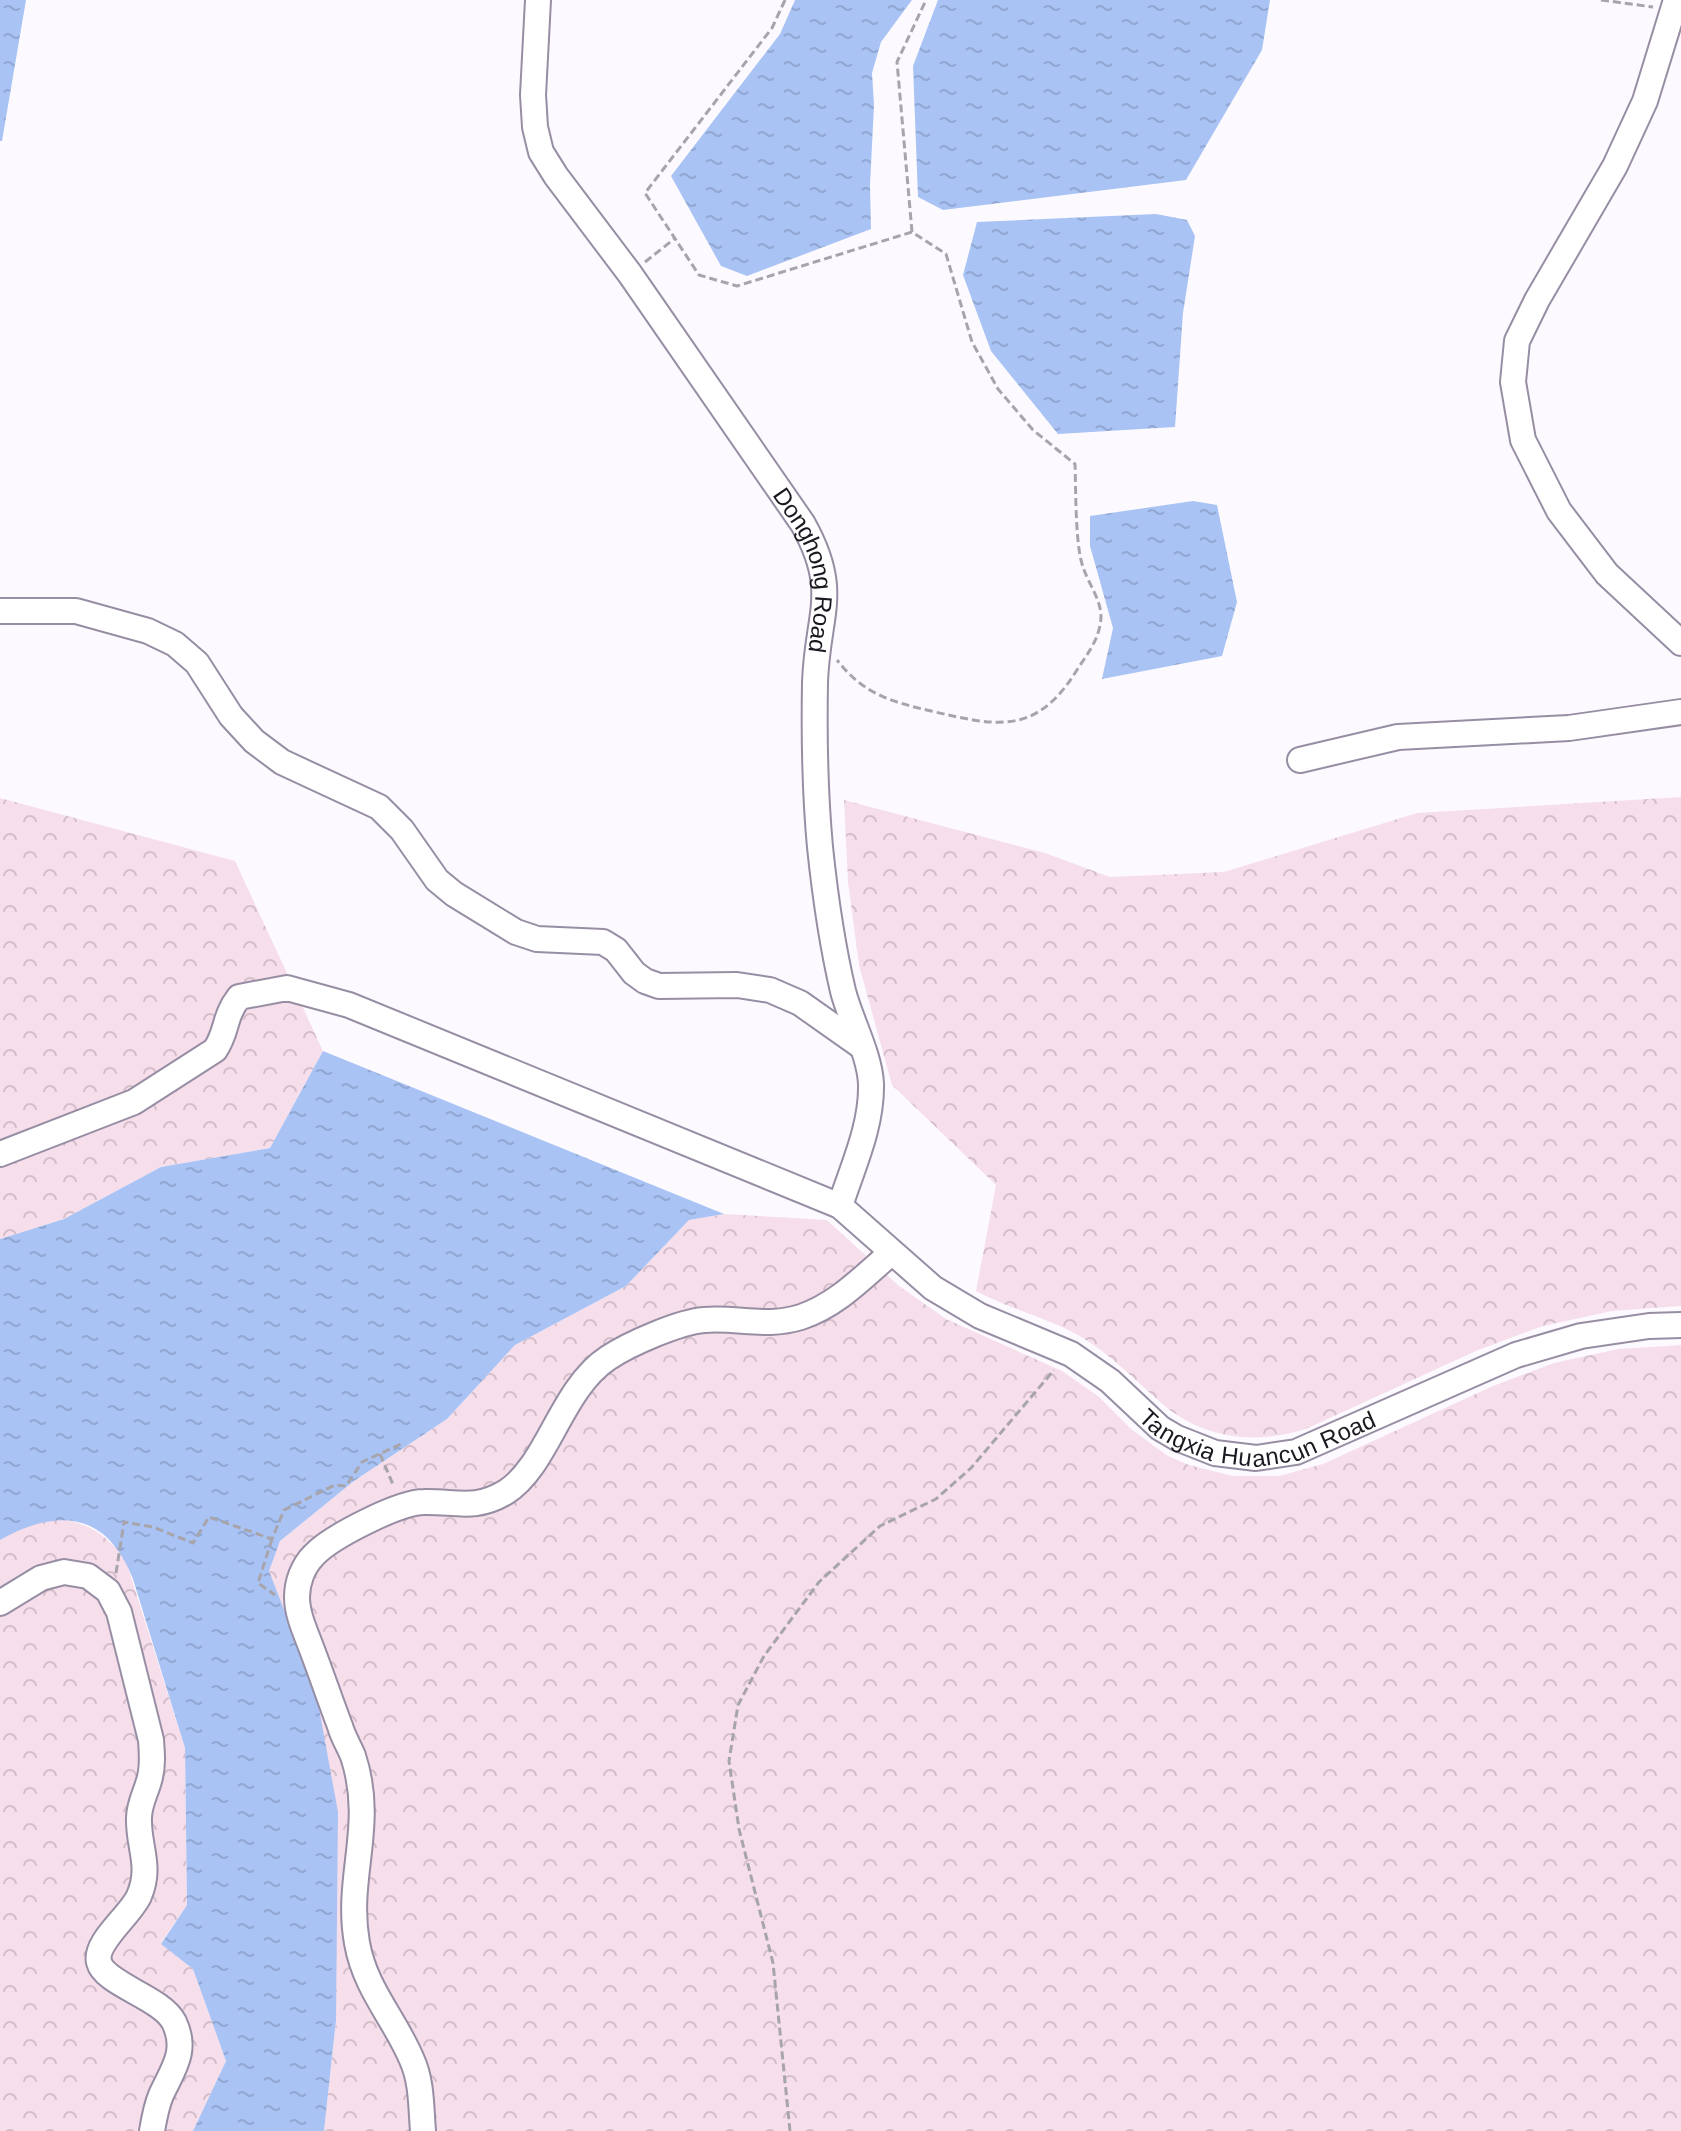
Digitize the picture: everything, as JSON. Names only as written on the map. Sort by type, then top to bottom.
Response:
[{"type":"street","name":"Donghong Road","points":[[538,0],[533,95],[535,127],[541,152],[630,274],[803,524],[824,573],[826,593],[815,670],[814,717],[820,846],[844,993],[871,1079],[870,1114],[840,1206]]},
{"type":"street","points":[[1675,5],[1645,101],[1615,166],[1537,300],[1517,341],[1513,382],[1523,440],[1559,511],[1607,574],[1681,643]]},
{"type":"street","points":[[0,611],[76,611],[148,631],[175,644],[197,663],[231,716],[254,741],[282,762],[379,807],[402,830],[437,880],[516,932],[537,939],[603,942],[616,950],[634,973],[659,986],[737,985],[770,990],[800,1003],[861,1046]]},
{"type":"street","points":[[1300,760],[1398,737],[1569,728],[1681,712]]},
{"type":"street","points":[[0,1154],[134,1102],[215,1050],[222,1040],[227,1012],[239,997],[287,988],[349,1005],[840,1206]]},
{"type":"street","name":"Tangxia Huancun Road","points":[[840,1206],[933,1288],[956,1303],[1071,1354],[1110,1381],[1144,1414],[1177,1438],[1215,1453],[1256,1458],[1296,1452],[1485,1368],[1549,1344],[1615,1330],[1681,1325]]},
{"type":"street","points":[[423,2131],[420,2089],[413,2062],[373,1994],[357,1945],[353,1894],[362,1843],[360,1783],[299,1610],[298,1586],[306,1564],[323,1547],[391,1509],[424,1502],[464,1505],[487,1501],[507,1491],[524,1475],[586,1377],[609,1357],[680,1324],[705,1319],[765,1323],[799,1317],[831,1303],[891,1253]]},
{"type":"street","points":[[0,1603],[41,1578],[64,1572],[88,1576],[108,1591],[119,1612],[151,1740],[153,1760],[139,1814],[146,1858],[143,1884],[133,1907],[99,1950],[99,1963],[105,1974],[156,2004],[172,2018],[180,2038],[180,2059],[160,2096],[152,2131]]},
{"type":"path","points":[[785,0],[772,28],[645,193],[699,275],[737,286],[912,232]]},
{"type":"path","points":[[912,232],[897,62],[926,0]]},
{"type":"path","points":[[1601,0],[1675,5]]},
{"type":"path","points":[[820,638],[849,676],[888,701],[990,723],[1016,721],[1040,712],[1060,697],[1097,639],[1102,619],[1098,599],[1081,565],[1075,464],[1033,430],[998,389],[972,342],[946,254],[912,232]]},
{"type":"path","points":[[630,274],[675,239]]},
{"type":"path","points":[[790,2131],[773,1963],[739,1829],[729,1761],[738,1705],[764,1656],[819,1582],[880,1526],[936,1499],[971,1468],[1044,1379],[1071,1354]]},
{"type":"path","points":[[299,1610],[258,1583],[284,1510],[335,1485],[346,1486],[362,1462],[401,1444]]},
{"type":"path","points":[[380,1454],[402,1506]]},
{"type":"path","points":[[108,1591],[118,1568],[124,1522],[153,1527],[193,1543],[209,1517],[272,1539]]},
{"type":"green space","points":[[1681,797],[1681,1306],[1612,1311],[1543,1326],[1478,1350],[1308,1428],[1269,1437],[1249,1437],[1230,1436],[1193,1424],[1175,1414],[1083,1338],[976,1291],[996,1185],[892,1085],[859,965],[848,882],[844,800],[1045,853],[1110,877],[1224,872],[1417,813]]},
{"type":"green space","points":[[0,798],[235,861],[323,1051],[270,1148],[161,1167],[64,1219],[0,1239]]},
{"type":"green space","points":[[724,1214],[827,1220],[899,1286],[946,1319],[1062,1371],[1098,1396],[1131,1429],[1168,1456],[1189,1465],[1233,1476],[1279,1476],[1323,1464],[1493,1386],[1554,1363],[1618,1349],[1681,1345],[1681,2131],[324,2131],[336,2020],[269,1570],[280,1541],[354,1481],[447,1419],[515,1345],[626,1286],[689,1220]]},
{"type":"green space","points":[[63,1519],[99,1533],[126,1561],[185,1748],[187,1905],[161,1943],[193,1969],[226,2061],[193,2131],[0,2131],[0,1540],[30,1525]]},
{"type":"water","points":[[0,0],[26,0],[2,141],[0,141]]},
{"type":"water","points":[[795,0],[912,0],[881,42],[872,73],[871,229],[747,276],[721,266],[671,176],[780,34]]},
{"type":"water","points":[[938,0],[1270,0],[1262,50],[1186,180],[943,210],[918,197],[913,66]]},
{"type":"water","points":[[1156,214],[1187,220],[1195,236],[1183,313],[1175,427],[1058,434],[991,351],[963,275],[977,222]]},
{"type":"water","points":[[1193,501],[1217,505],[1237,602],[1222,656],[1102,679],[1113,628],[1090,546],[1090,516]]},
{"type":"water","points":[[323,1051],[724,1214],[689,1220],[626,1286],[515,1345],[447,1419],[354,1481],[280,1541],[269,1571],[316,1692],[338,1812],[336,2020],[324,2131],[193,2131],[226,2061],[193,1969],[161,1944],[187,1905],[185,1748],[133,1579],[109,1540],[95,1529],[78,1522],[61,1520],[21,1529],[0,1540],[0,1239],[64,1219],[161,1167],[270,1148]]}]
